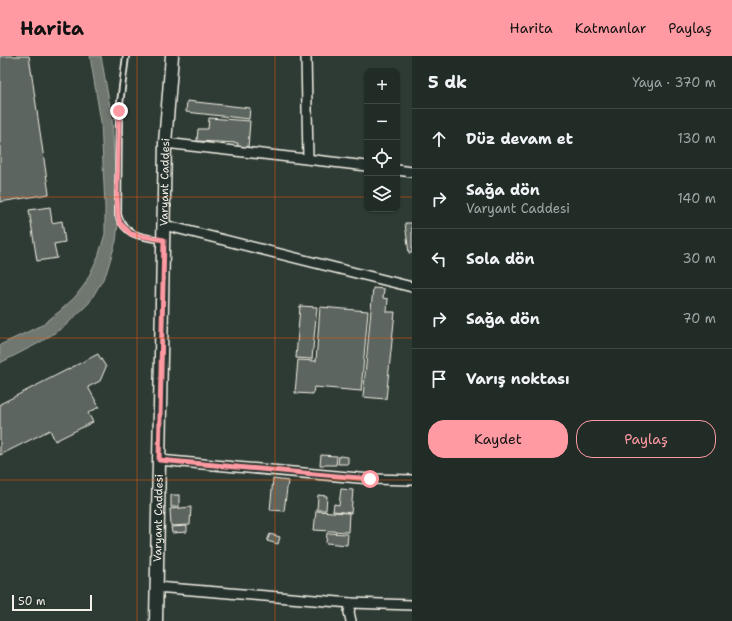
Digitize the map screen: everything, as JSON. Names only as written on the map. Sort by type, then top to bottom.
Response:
[{"type":"street","name":"Varyant Caddesi","points":[[156,621],[165,143],[172,56]]},
{"type":"street","points":[[306,56],[308,159]]},
{"type":"street","points":[[165,143],[364,166]]},
{"type":"street","points":[[400,170],[412,172]]},
{"type":"street","points":[[164,225],[412,287]]},
{"type":"street","points":[[159,460],[362,479],[412,480]]},
{"type":"street","points":[[156,587],[351,602],[412,605]]},
{"type":"street","points":[[351,602],[349,612],[351,621]]},
{"type":"lane","points":[[126,56],[119,111],[118,215],[120,223],[131,234],[164,240]]},
{"type":"shaded area","points":[[90,56],[101,56],[112,118],[118,224],[116,241],[106,274],[89,303],[65,326],[39,343],[0,363],[0,345],[42,325],[75,297],[85,284],[98,257],[105,234],[101,122]]},
{"type":"building","points":[[0,56],[29,56],[49,194],[0,202]]},
{"type":"building","points":[[187,101],[250,108],[249,119],[186,112]]},
{"type":"building","points":[[209,118],[250,121],[248,148],[237,147],[238,143],[197,141],[198,129],[208,129]]},
{"type":"building","points":[[50,207],[52,223],[62,221],[65,242],[54,244],[57,258],[37,261],[29,210]]},
{"type":"building","points":[[405,223],[412,223],[412,253],[409,253]]},
{"type":"building","points":[[373,288],[384,289],[383,298],[388,299],[387,312],[395,312],[386,399],[363,397]]},
{"type":"building","points":[[300,306],[317,307],[312,359],[296,358]]},
{"type":"building","points":[[320,307],[368,311],[361,391],[314,387],[313,394],[295,393],[298,360],[316,361]]},
{"type":"building","points":[[98,354],[106,367],[100,381],[88,387],[99,407],[88,413],[93,422],[55,441],[50,430],[0,455],[0,404]]},
{"type":"building","points":[[321,455],[337,456],[336,465],[320,465]]},
{"type":"building","points":[[339,456],[348,457],[348,464],[338,464]]},
{"type":"building","points":[[273,479],[288,481],[284,511],[270,510]]},
{"type":"building","points":[[341,489],[353,490],[351,513],[333,511],[334,504],[339,505]]},
{"type":"building","points":[[171,495],[179,495],[179,507],[171,507]]},
{"type":"building","points":[[318,495],[327,496],[326,510],[317,510]]},
{"type":"building","points":[[191,507],[190,525],[171,526],[170,509]]},
{"type":"building","points":[[316,511],[349,513],[348,532],[314,530]]},
{"type":"building","points":[[187,526],[187,532],[172,533],[171,527]]},
{"type":"building","points":[[327,533],[348,534],[347,545],[326,543]]},
{"type":"building","points":[[270,534],[280,537],[278,544],[267,541]]},
{"type":"route","points":[[119,111],[117,192],[118,215],[120,223],[131,234],[164,240],[159,460],[256,470],[370,479]]}]
